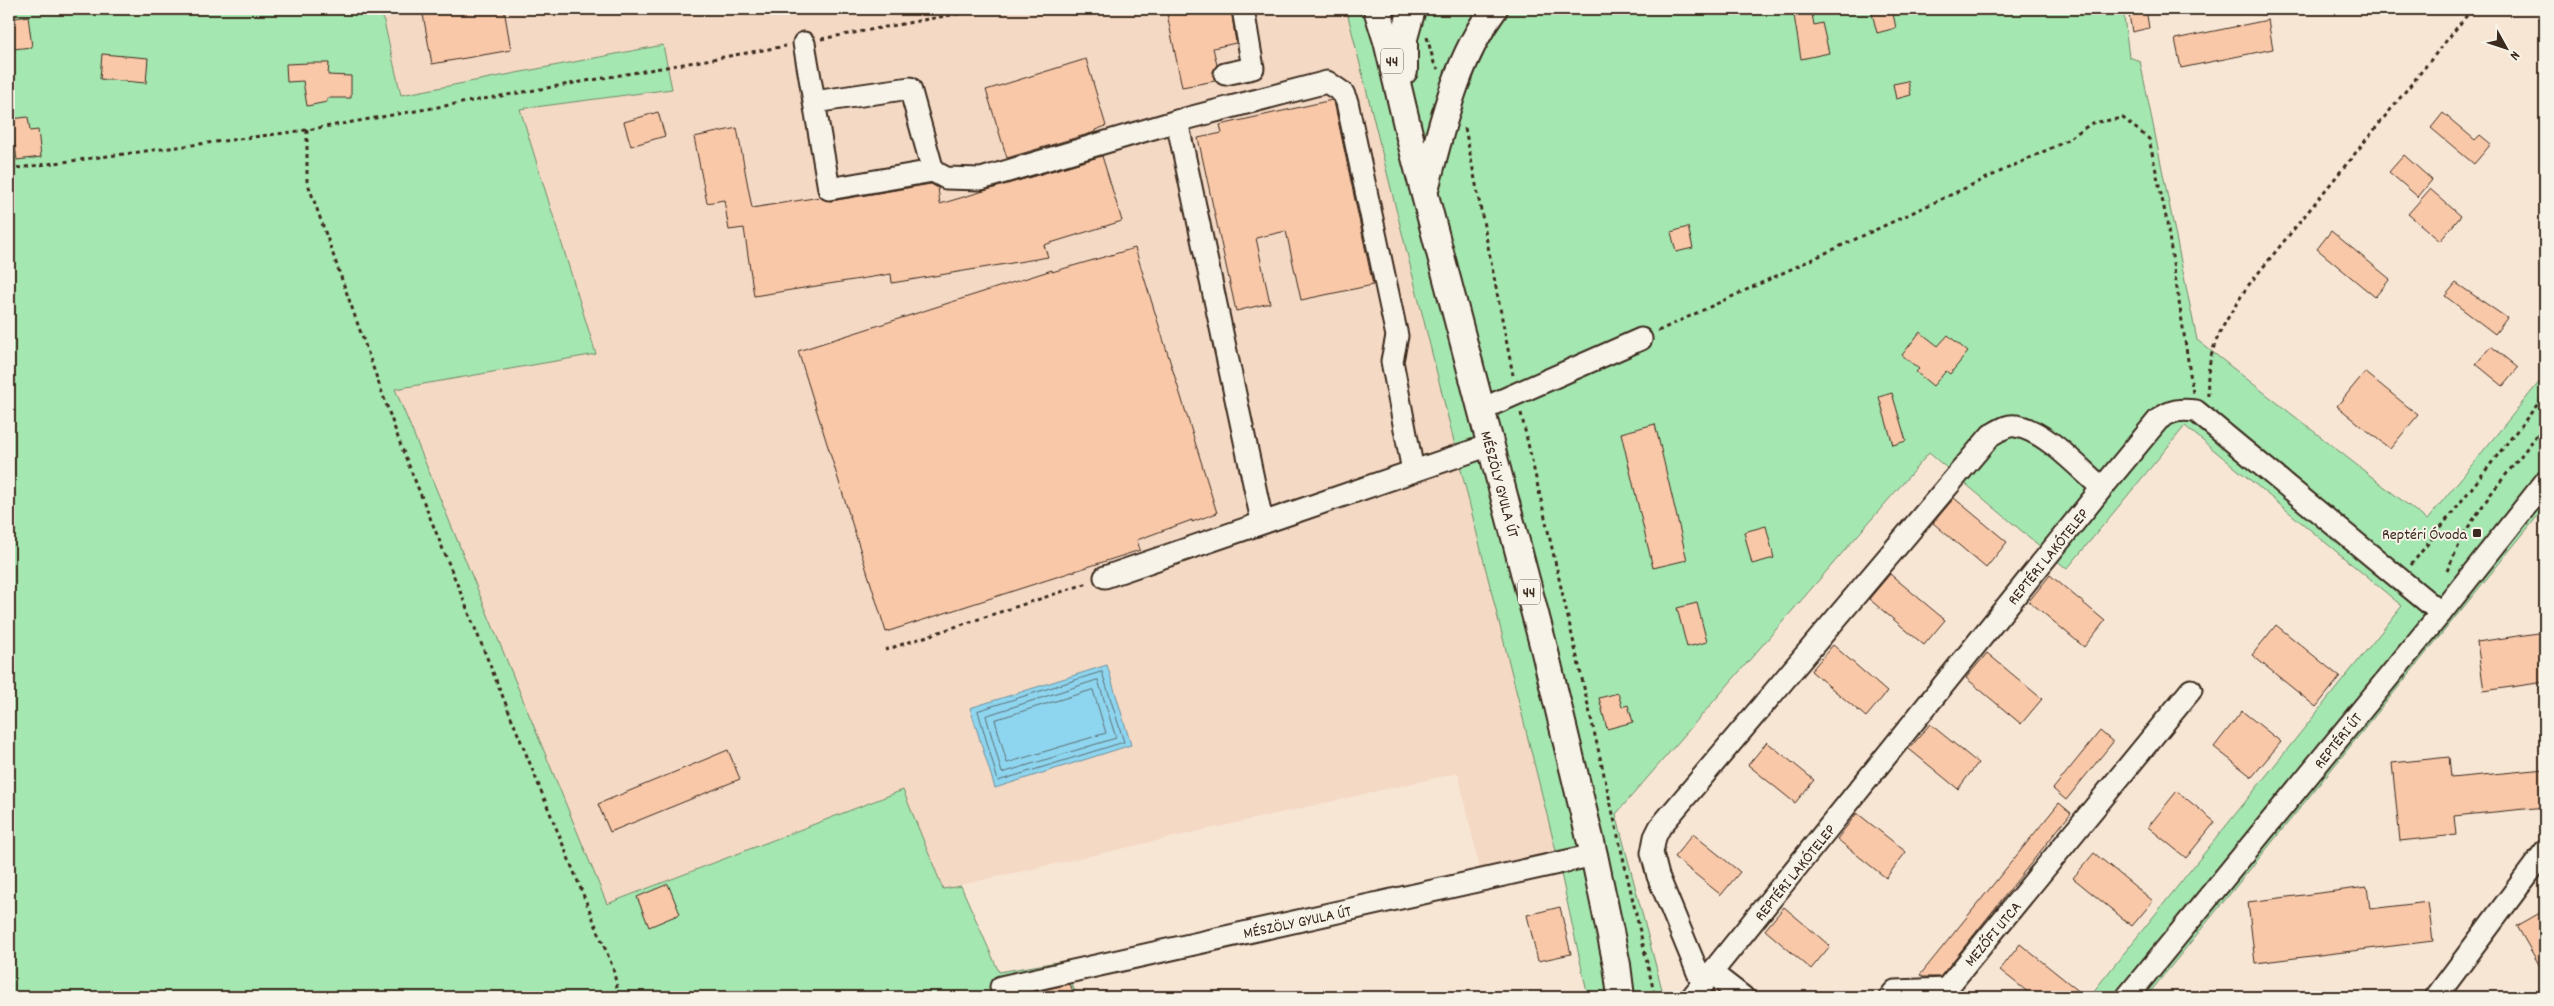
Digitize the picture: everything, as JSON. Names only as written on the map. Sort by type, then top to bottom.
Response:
[{"type":"main road","name":"MÉSZÖLY GYULA ÚT","points":[[1377,9],[1544,648],[1594,855],[1617,966],[1621,997]]},
{"type":"main road","points":[[1425,190],[1456,77],[1483,24],[1494,9]]},
{"type":"main road","name":"MÉSZÖLY GYULA ÚT","points":[[1405,114],[1404,38],[1419,19]]},
{"type":"street","points":[[1225,74],[1253,68],[1243,9]]},
{"type":"street","points":[[804,42],[829,189],[933,171],[953,179],[981,179],[1177,121],[1327,82],[1343,93],[1347,102],[1397,336],[1392,361],[1414,471]]},
{"type":"street","points":[[814,102],[910,88],[933,171]]},
{"type":"street","points":[[1177,121],[1262,521]]},
{"type":"street","points":[[1482,409],[1641,339]]},
{"type":"street","name":"REPTÉRI LAKÓTELEP","points":[[1702,985],[2158,420],[2167,413],[2180,409],[2203,417]]},
{"type":"street","points":[[2203,417],[2441,613]]},
{"type":"street","points":[[1743,997],[1702,985],[1658,876],[1652,853],[1655,837],[1660,827],[1991,435],[2015,425],[2028,429],[2044,438],[2102,488]]},
{"type":"street","points":[[1105,577],[1262,521],[1490,445]]},
{"type":"street","name":"REPTÉRI ÚT","points":[[2127,997],[2441,613],[2545,482]]},
{"type":"street","name":"MEZŐFI UTCA","points":[[1890,997],[1895,991],[1946,989],[2191,690]]},
{"type":"street","points":[[2436,997],[2545,850]]},
{"type":"street","name":"MÉSZÖLY GYULA ÚT","points":[[1001,987],[1594,855]]},
{"type":"path","points":[[9,169],[307,130],[983,9]]},
{"type":"path","points":[[2203,417],[2208,364],[2223,325],[2247,287],[2472,9]]},
{"type":"path","points":[[1419,19],[1434,63],[1440,72],[1456,77]]},
{"type":"path","points":[[1463,118],[1516,394],[1655,997]]},
{"type":"path","points":[[1641,339],[2062,143],[2092,123],[2123,118],[2149,139],[2166,217],[2203,417]]},
{"type":"path","points":[[307,130],[307,181],[401,446],[613,968],[619,997]]},
{"type":"path","points":[[2399,580],[2545,395]]},
{"type":"path","points":[[885,650],[1105,577]]},
{"type":"shaded area","points":[[381,9],[889,9],[889,11],[903,9],[1343,9],[1347,12],[1556,851],[1480,870],[1458,773],[943,889],[902,790],[607,904],[394,388],[596,354],[520,109],[672,89],[663,45],[401,95]]},
{"type":"green space","points":[[9,9],[381,9],[401,95],[663,45],[672,89],[520,109],[596,354],[395,389],[607,904],[903,790],[943,889],[961,886],[999,972],[1063,961],[1077,997],[9,997]]},
{"type":"green space","points":[[1343,9],[2123,9],[2129,57],[2140,61],[2197,340],[2427,520],[2545,375],[2545,507],[2146,997],[2089,997],[2402,606],[2185,426],[2067,569],[1929,453],[1616,814],[1664,997],[1588,997],[1556,851],[1347,12]]},
{"type":"water","points":[[1107,665],[1131,745],[995,788],[970,708]]},
{"type":"building","points":[[422,9],[504,9],[511,50],[432,64]]},
{"type":"building","points":[[1166,9],[1231,9],[1236,43],[1213,48],[1217,65],[1213,71],[1215,81],[1182,87]]},
{"type":"building","points":[[1793,9],[1811,9],[1814,25],[1822,23],[1829,53],[1801,59]]},
{"type":"building","points":[[1871,9],[1892,9],[1896,28],[1877,33]]},
{"type":"building","points":[[2128,9],[2146,9],[2149,28],[2132,32]]},
{"type":"building","points":[[28,16],[32,47],[13,49],[9,19]]},
{"type":"building","points":[[2268,20],[2273,49],[2181,68],[2175,39]]},
{"type":"building","points":[[102,54],[148,58],[146,83],[100,79]]},
{"type":"building","points":[[1086,59],[1106,126],[1095,130],[1095,132],[1007,158],[986,90]]},
{"type":"building","points":[[329,63],[328,75],[351,76],[351,98],[327,98],[327,102],[307,106],[303,81],[287,82],[286,64]]},
{"type":"building","points":[[1908,81],[1911,95],[1896,99],[1893,84]]},
{"type":"building","points":[[1332,100],[1335,106],[1373,285],[1301,300],[1286,231],[1256,238],[1270,303],[1236,311],[1198,138],[1222,133],[1220,125]]},
{"type":"building","points":[[658,112],[665,136],[631,146],[624,122]]},
{"type":"building","points":[[2443,113],[2475,140],[2480,135],[2491,144],[2474,164],[2431,128]]},
{"type":"building","points":[[28,117],[30,131],[38,130],[41,157],[17,160],[11,119]]},
{"type":"building","points":[[737,128],[752,208],[820,197],[831,201],[931,184],[938,188],[940,204],[1102,156],[1122,221],[1044,245],[1048,257],[892,283],[891,274],[754,296],[744,228],[729,230],[724,200],[707,203],[694,137]]},
{"type":"building","points":[[2404,155],[2432,180],[2418,197],[2389,172]]},
{"type":"building","points":[[2430,189],[2461,216],[2440,241],[2408,214]]},
{"type":"building","points":[[1688,227],[1693,248],[1676,252],[1671,232]]},
{"type":"building","points":[[2331,231],[2390,279],[2375,297],[2317,249]]},
{"type":"building","points":[[1135,248],[1217,513],[1137,540],[1140,550],[886,632],[798,351],[1052,270],[1052,272]]},
{"type":"building","points":[[2456,283],[2507,318],[2495,334],[2445,296]]},
{"type":"building","points":[[1920,332],[1938,346],[1948,335],[1968,352],[1950,374],[1946,371],[1933,386],[1916,372],[1919,369],[1902,355]]},
{"type":"building","points":[[2491,346],[2518,368],[2503,386],[2476,364]]},
{"type":"building","points":[[2365,372],[2418,415],[2390,449],[2337,406]]},
{"type":"building","points":[[1892,393],[1906,441],[1893,445],[1879,397]]},
{"type":"building","points":[[1655,424],[1687,560],[1653,568],[1621,433]]},
{"type":"building","points":[[1954,498],[2007,542],[1986,568],[1933,523]]},
{"type":"building","points":[[1766,526],[1774,558],[1752,564],[1744,532]]},
{"type":"building","points":[[1890,574],[1945,620],[1924,645],[1869,599]]},
{"type":"building","points":[[2050,575],[2105,621],[2084,647],[2029,601]]},
{"type":"building","points":[[1697,603],[1707,642],[1687,647],[1677,608]]},
{"type":"building","points":[[2276,625],[2340,677],[2316,707],[2252,655]]},
{"type":"building","points":[[2545,632],[2545,682],[2484,691],[2477,642]]},
{"type":"building","points":[[1833,645],[1887,692],[1866,717],[1811,671]]},
{"type":"building","points":[[1987,653],[2042,699],[2021,724],[1966,678]]},
{"type":"building","points":[[1618,693],[1622,707],[1628,705],[1633,722],[1607,729],[1599,698]]},
{"type":"building","points":[[2242,711],[2281,742],[2252,777],[2214,747]]},
{"type":"building","points":[[1930,724],[1978,763],[1958,789],[1909,749]]},
{"type":"building","points":[[2100,731],[2113,742],[2066,800],[2053,789]]},
{"type":"building","points":[[1767,742],[1814,780],[1795,803],[1748,765]]},
{"type":"building","points":[[728,750],[740,779],[610,832],[598,804]]},
{"type":"building","points":[[2449,757],[2451,778],[2545,769],[2545,807],[2454,816],[2456,835],[2400,841],[2392,763]]},
{"type":"building","points":[[2177,791],[2215,822],[2186,858],[2148,827]]},
{"type":"building","points":[[2059,803],[2071,813],[1945,971],[1940,977],[1923,977],[1920,975]]},
{"type":"building","points":[[1857,813],[1906,852],[1886,878],[1837,839]]},
{"type":"building","points":[[1693,834],[1740,872],[1721,895],[1674,857]]},
{"type":"building","points":[[2094,853],[2153,901],[2132,926],[2073,878]]},
{"type":"building","points":[[668,884],[680,914],[649,927],[637,897]]},
{"type":"building","points":[[2367,887],[2370,909],[2428,902],[2433,941],[2255,963],[2248,902]]},
{"type":"building","points":[[1560,907],[1571,954],[1538,961],[1527,915]]},
{"type":"building","points":[[1784,907],[1830,946],[1811,969],[1765,930]]},
{"type":"building","points":[[2545,910],[2545,975],[2517,926]]},
{"type":"building","points":[[2020,944],[2086,997],[2034,997],[2000,970]]},
{"type":"building","points":[[1070,984],[1075,997],[1026,997],[1039,991]]},
{"type":"place","name":"Reptéri Óvoda","points":[[2477,533]]}]
